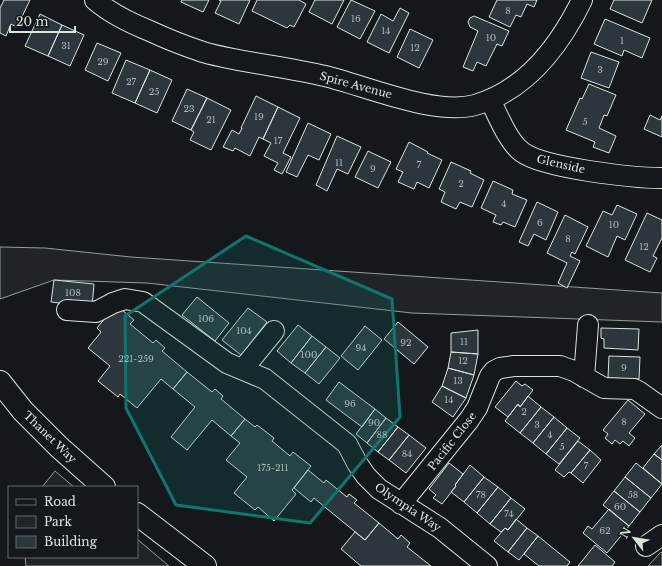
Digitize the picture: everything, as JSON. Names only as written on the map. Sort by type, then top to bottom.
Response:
[{"type":"main road","name":"Thanet Way","points":[[0,382],[23,411],[103,486]]},
{"type":"main road","points":[[138,515],[205,566]]},
{"type":"street","name":"Spire Avenue","points":[[95,0],[106,9],[133,24],[171,41],[204,53],[325,76],[434,106],[463,107],[490,100],[508,91],[521,81],[543,61],[559,42],[582,0]]},
{"type":"street","name":"Glenside","points":[[490,100],[514,145],[531,157],[545,162],[598,172],[662,178]]},
{"type":"street","name":"Olympia Way","points":[[67,310],[96,312],[113,303],[125,299],[143,302],[227,363],[265,379],[347,444],[357,463],[379,490],[440,528],[487,566]]},
{"type":"street","points":[[584,377],[588,325]]},
{"type":"street","points":[[243,369],[274,331]]},
{"type":"street","name":"Pacific Close","points":[[402,504],[469,420],[477,408],[490,376],[494,371],[500,368],[514,366],[560,366],[574,371],[604,388],[638,390],[662,408]]},
{"type":"street","points":[[646,546],[662,535]]},
{"type":"highlighted area","points":[[246,236],[392,299],[400,417],[310,523],[176,505],[126,408],[125,316]]},
{"type":"green space","points":[[0,247],[45,248],[131,257],[662,293],[662,322],[412,313],[147,283],[54,280],[0,299]]},
{"type":"green space","points":[[55,471],[73,486],[43,486]]},
{"type":"green space","points":[[138,540],[169,566],[26,566],[25,558],[138,558]]},
{"type":"green space","points":[[662,552],[662,566],[648,566],[660,553]]},
{"type":"building","points":[[4,0],[30,0],[17,27],[11,24],[6,36],[0,33],[0,8]]},
{"type":"building","points":[[182,0],[209,0],[203,12],[181,2]]},
{"type":"building","points":[[219,0],[250,0],[239,24],[215,13],[221,1]]},
{"type":"building","points":[[257,0],[299,0],[306,4],[294,27],[290,25],[287,28],[252,11]]},
{"type":"building","points":[[315,0],[344,0],[332,24],[309,12]]},
{"type":"building","points":[[351,0],[375,11],[360,39],[337,27]]},
{"type":"building","points":[[497,0],[537,0],[534,7],[527,4],[521,17],[516,15],[510,27],[489,17]]},
{"type":"building","points":[[614,0],[652,0],[642,23],[610,9]]},
{"type":"building","points":[[400,8],[409,13],[389,53],[367,42],[381,14],[393,21]]},
{"type":"building","points":[[40,14],[62,25],[48,56],[25,46]]},
{"type":"building","points":[[474,16],[509,31],[502,46],[497,44],[486,66],[477,62],[473,71],[463,67],[478,31],[470,27],[468,22],[470,18]]},
{"type":"building","points":[[605,19],[650,38],[642,58],[624,50],[622,56],[594,44]]},
{"type":"building","points":[[62,25],[84,35],[70,66],[48,56]]},
{"type":"building","points":[[410,29],[433,40],[419,68],[397,57]]},
{"type":"building","points":[[97,43],[121,53],[108,81],[85,70]]},
{"type":"building","points":[[591,52],[619,62],[609,88],[581,78]]},
{"type":"building","points":[[126,60],[150,70],[135,103],[112,93]]},
{"type":"building","points":[[150,70],[172,80],[157,113],[135,103]]},
{"type":"building","points":[[589,84],[616,95],[607,116],[604,115],[599,128],[616,136],[609,153],[593,147],[595,142],[566,130],[580,98],[582,99]]},
{"type":"building","points":[[187,89],[207,98],[191,130],[172,121]]},
{"type":"building","points":[[256,96],[278,107],[263,139],[259,137],[250,156],[235,148],[233,151],[223,147],[232,130],[239,134]]},
{"type":"building","points":[[207,98],[231,110],[211,150],[190,140],[194,132],[191,130]]},
{"type":"building","points":[[278,107],[300,118],[283,153],[291,157],[282,174],[274,170],[278,163],[264,156],[271,143],[263,139]]},
{"type":"building","points":[[650,115],[660,120],[662,116],[662,137],[644,129]]},
{"type":"building","points":[[308,123],[331,134],[319,160],[308,155],[297,177],[286,172]]},
{"type":"building","points":[[337,136],[361,147],[348,174],[337,169],[327,191],[316,185]]},
{"type":"building","points":[[409,142],[442,160],[429,188],[417,182],[414,189],[398,182],[403,172],[396,169]]},
{"type":"building","points":[[368,151],[391,162],[378,188],[355,177]]},
{"type":"building","points":[[451,162],[471,171],[470,173],[484,180],[472,207],[460,202],[456,209],[441,202],[445,192],[439,189]]},
{"type":"building","points":[[493,181],[513,190],[512,194],[527,200],[515,227],[503,222],[501,225],[493,222],[496,215],[481,208]]},
{"type":"building","points":[[537,202],[558,212],[546,240],[534,234],[528,246],[519,242]]},
{"type":"building","points":[[617,205],[637,214],[625,240],[617,236],[608,257],[586,246],[603,211],[612,215]]},
{"type":"building","points":[[647,213],[662,220],[662,238],[653,256],[657,258],[650,272],[625,260]]},
{"type":"building","points":[[565,215],[588,227],[575,254],[572,252],[570,256],[580,261],[567,288],[558,283],[567,263],[547,253]]},
{"type":"building","points":[[54,280],[94,284],[92,307],[51,302]]},
{"type":"building","points":[[197,297],[229,323],[215,341],[182,315]]},
{"type":"building","points":[[116,305],[134,320],[130,324],[153,343],[156,340],[165,348],[162,351],[187,372],[173,389],[161,379],[137,408],[120,394],[118,397],[98,381],[110,366],[88,348],[101,332],[97,328]]},
{"type":"building","points":[[248,308],[267,322],[241,355],[222,340]]},
{"type":"building","points":[[398,322],[428,347],[414,364],[384,339]]},
{"type":"building","points":[[298,325],[312,336],[291,363],[277,351]]},
{"type":"building","points":[[365,326],[382,340],[358,370],[341,356]]},
{"type":"building","points":[[601,328],[639,329],[638,350],[604,348],[604,339],[601,338]]},
{"type":"building","points":[[478,330],[478,354],[451,352],[451,333]]},
{"type":"building","points":[[312,336],[326,347],[305,373],[291,363]]},
{"type":"building","points":[[326,347],[340,358],[319,384],[305,373]]},
{"type":"building","points":[[451,352],[478,354],[474,375],[448,368]]},
{"type":"building","points":[[609,356],[640,357],[639,379],[608,378]]},
{"type":"building","points":[[448,368],[474,375],[466,398],[442,386]]},
{"type":"building","points":[[187,372],[212,392],[215,389],[223,396],[221,399],[245,419],[231,436],[212,420],[187,450],[171,437],[195,407],[173,389]]},
{"type":"building","points":[[516,381],[522,386],[525,384],[533,390],[520,407],[518,404],[508,417],[495,407]]},
{"type":"building","points":[[339,382],[375,409],[362,427],[326,400]]},
{"type":"building","points":[[442,386],[466,398],[453,417],[432,402]]},
{"type":"building","points":[[528,396],[541,407],[520,433],[505,421],[518,404],[520,407]]},
{"type":"building","points":[[628,400],[645,414],[629,433],[635,438],[629,446],[623,441],[620,444],[615,440],[612,444],[605,438],[608,434],[603,430]]},
{"type":"building","points":[[541,407],[554,417],[533,443],[520,433]]},
{"type":"building","points":[[375,409],[386,418],[367,443],[356,434]]},
{"type":"building","points":[[554,417],[567,428],[546,454],[533,443]]},
{"type":"building","points":[[386,418],[398,427],[378,452],[367,443]]},
{"type":"building","points":[[245,419],[255,427],[257,425],[274,438],[272,441],[290,456],[293,452],[311,466],[292,490],[296,494],[274,521],[258,507],[255,510],[234,493],[247,477],[226,460],[240,443],[231,436]]},
{"type":"building","points":[[398,427],[409,435],[389,460],[378,452]]},
{"type":"building","points":[[567,428],[580,438],[559,464],[546,454]]},
{"type":"building","points":[[409,435],[426,448],[406,473],[389,460]]},
{"type":"building","points":[[578,441],[590,450],[571,473],[569,472],[564,477],[555,470]]},
{"type":"building","points":[[662,445],[662,460],[654,454]]},
{"type":"building","points":[[590,450],[601,460],[583,483],[571,473]]},
{"type":"building","points":[[654,454],[662,460],[662,484],[643,468]]},
{"type":"building","points":[[449,463],[463,474],[442,504],[433,498],[436,495],[429,489]]},
{"type":"building","points":[[636,463],[662,484],[651,498],[625,477]]},
{"type":"building","points":[[470,465],[484,477],[464,502],[451,492]]},
{"type":"building","points":[[308,470],[324,483],[326,480],[347,497],[349,494],[357,500],[354,503],[379,523],[365,540],[314,498],[311,502],[294,488]]},
{"type":"building","points":[[484,477],[498,487],[477,513],[464,502]]},
{"type":"building","points":[[625,477],[651,498],[640,512],[614,491]]},
{"type":"building","points":[[498,487],[511,498],[490,524],[477,513]]},
{"type":"building","points":[[614,491],[640,512],[629,526],[603,505]]},
{"type":"building","points":[[511,498],[525,509],[508,530],[505,528],[501,532],[490,524]]},
{"type":"building","points":[[609,509],[629,526],[607,553],[583,533],[588,526],[592,529]]},
{"type":"building","points":[[516,519],[527,528],[508,552],[494,541],[505,528],[508,530]]},
{"type":"building","points":[[379,523],[398,539],[401,535],[410,543],[407,547],[431,566],[361,566],[341,549],[355,532],[365,540]]},
{"type":"building","points":[[527,528],[538,536],[519,560],[508,552]]},
{"type":"building","points":[[538,536],[570,562],[567,566],[539,566],[524,554]]},
{"type":"building","points":[[595,545],[615,562],[612,566],[578,566]]}]
